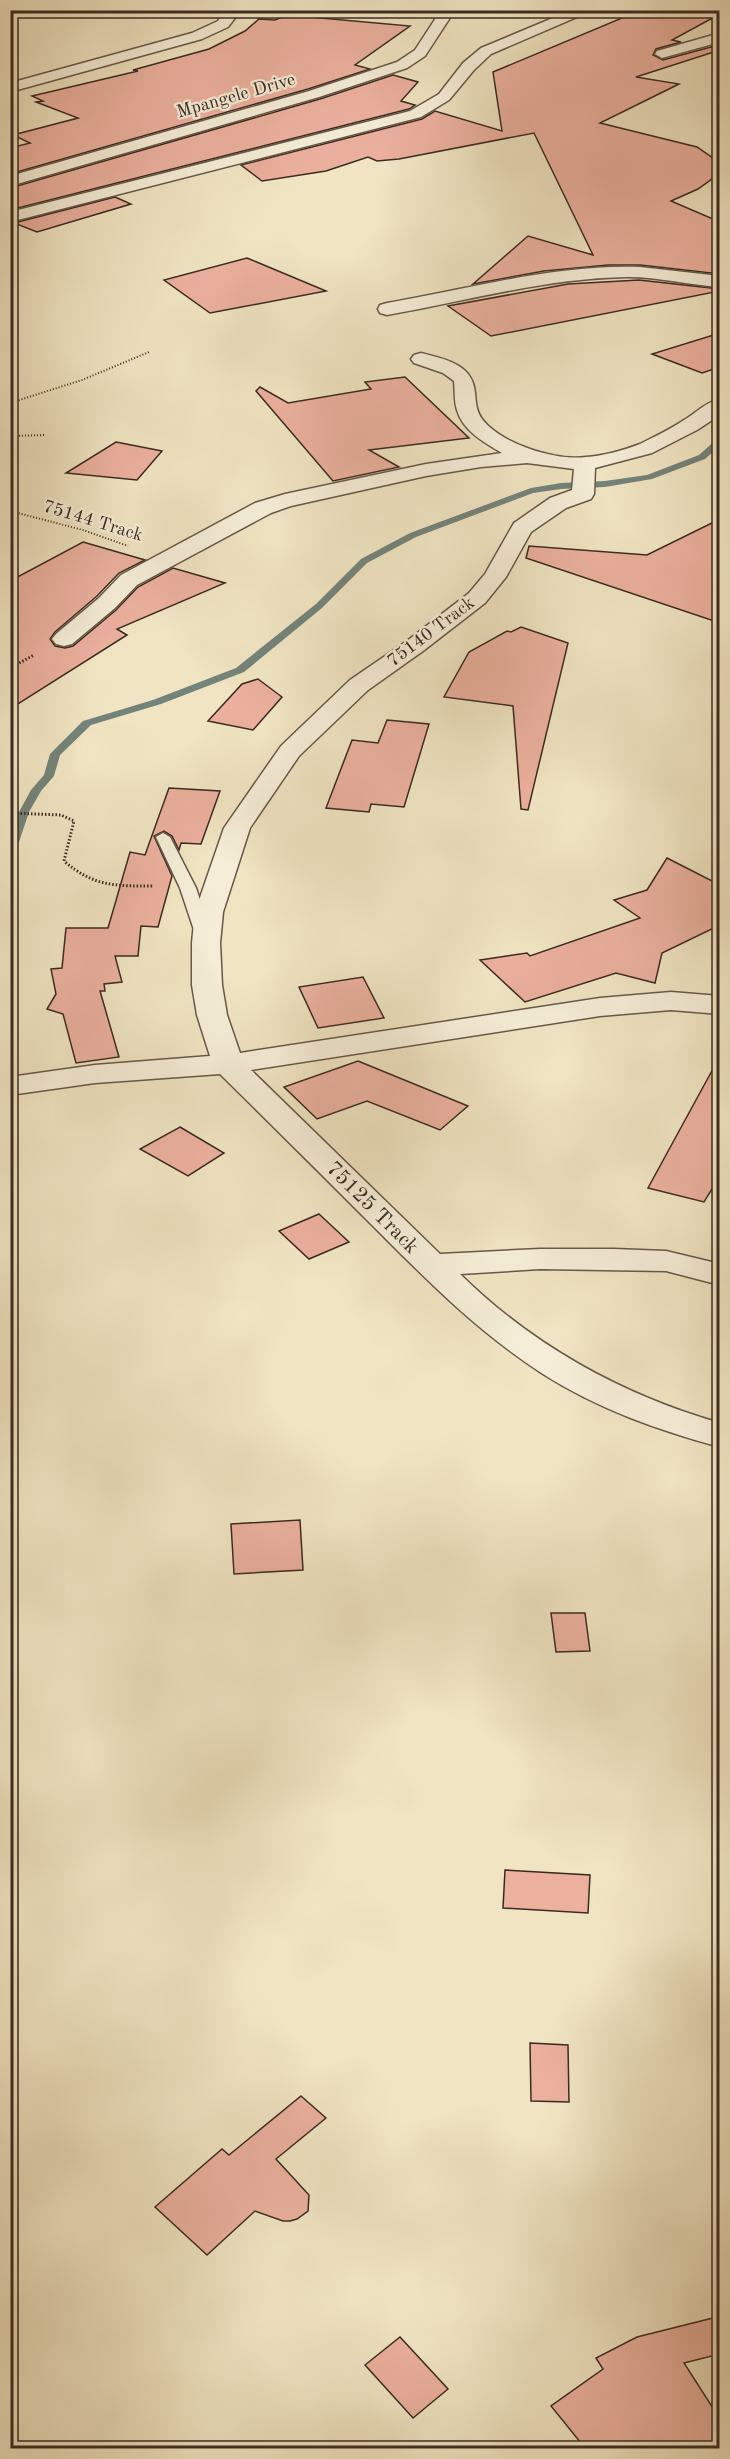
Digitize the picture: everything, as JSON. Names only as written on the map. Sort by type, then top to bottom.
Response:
[{"type":"street","points":[[10,88],[197,36],[223,24],[234,10]]},
{"type":"street","name":"Mpangele Drive","points":[[10,181],[314,94],[402,65],[420,53],[448,10]]},
{"type":"street","points":[[10,217],[386,123],[421,112],[444,97],[474,59],[486,51],[586,10]]},
{"type":"street","points":[[662,54],[720,37]]},
{"type":"street","points":[[387,309],[605,273],[646,273],[720,282]]},
{"type":"street","points":[[421,358],[450,369],[463,378],[467,412],[477,426],[504,446],[584,479],[690,426],[720,405]]},
{"type":"street","points":[[64,639],[107,603],[129,580],[244,517],[285,501],[426,470],[527,457]]},
{"type":"street","name":"75140 Track","points":[[228,1064],[212,1015],[207,985],[206,943],[209,912],[237,828],[290,751],[359,685],[415,646],[477,598],[495,577],[522,528],[558,503],[584,479]]},
{"type":"street","points":[[10,1086],[95,1074],[228,1064],[600,1007],[671,1001],[720,1005]]},
{"type":"street","name":"75125 Track","points":[[228,1064],[429,1265],[506,1332],[568,1375],[603,1394],[694,1428],[720,1434]]},
{"type":"street","points":[[429,1265],[540,1259],[614,1259],[666,1262],[720,1275]]},
{"type":"lane","points":[[163,837],[188,888],[206,943]]},
{"type":"path","points":[[10,403],[82,380],[149,352]]},
{"type":"path","points":[[10,436],[46,435]]},
{"type":"path","name":"75144 Track","points":[[10,511],[83,530],[144,551],[165,562]]},
{"type":"path","points":[[10,813],[61,815],[74,820],[64,861],[75,872],[96,884],[188,888]]},
{"type":"building","points":[[641,10],[720,10],[720,14],[672,40],[681,42],[656,49],[653,55],[663,60],[711,47],[720,50],[636,77],[679,84],[600,123],[697,147],[720,163],[720,173],[698,189],[671,201],[720,222],[720,274],[640,265],[608,265],[544,271],[473,284],[528,236],[593,255],[534,133],[399,159],[377,161],[368,157],[326,171],[262,181],[241,165],[422,119],[435,111],[502,131],[493,72]]},
{"type":"building","points":[[287,15],[410,26],[355,65],[370,69],[308,89],[10,174],[10,148],[30,143],[13,135],[78,118],[36,102],[43,101],[32,96],[138,71],[133,70],[209,49],[245,31],[259,19],[275,20]]},
{"type":"building","points":[[393,75],[418,82],[401,101],[415,105],[409,109],[10,210],[10,188],[320,99]]},
{"type":"building","points":[[115,197],[131,204],[37,232],[14,223]]},
{"type":"building","points":[[247,258],[326,291],[210,313],[164,280]]},
{"type":"building","points":[[639,280],[720,289],[720,291],[491,336],[448,306],[568,284]]},
{"type":"building","points":[[720,333],[720,367],[702,373],[652,354]]},
{"type":"building","points":[[405,377],[469,438],[369,450],[399,467],[333,481],[256,391],[260,387],[288,403],[371,389],[365,382]]},
{"type":"building","points":[[116,442],[162,451],[137,480],[66,473]]},
{"type":"building","points":[[720,519],[720,623],[526,558],[529,546],[647,555]]},
{"type":"building","points":[[83,542],[145,560],[119,573],[97,596],[55,632],[50,639],[55,646],[65,648],[73,646],[116,610],[138,587],[173,568],[225,583],[117,629],[127,635],[10,709],[10,581]]},
{"type":"building","points":[[521,627],[568,643],[528,810],[521,809],[513,706],[444,697],[469,652],[507,631],[511,632]]},
{"type":"building","points":[[258,679],[282,697],[253,730],[208,721],[242,684]]},
{"type":"building","points":[[387,720],[429,724],[404,807],[371,804],[369,812],[326,808],[352,740],[378,743]]},
{"type":"building","points":[[169,788],[220,791],[201,844],[181,843],[179,850],[172,836],[164,831],[154,836],[172,876],[158,927],[141,926],[138,956],[115,956],[122,982],[104,984],[105,991],[100,991],[119,1057],[76,1063],[63,1014],[47,1009],[56,994],[51,969],[62,968],[66,928],[108,928],[130,852],[145,855]]},
{"type":"building","points":[[667,858],[720,885],[720,925],[662,953],[655,983],[616,973],[525,1002],[480,960],[527,953],[530,956],[640,918],[614,900],[647,890]]},
{"type":"building","points":[[363,977],[384,1018],[318,1028],[299,987]]},
{"type":"building","points":[[720,1056],[720,1176],[704,1202],[648,1188]]},
{"type":"building","points":[[358,1061],[468,1106],[440,1130],[367,1101],[317,1119],[284,1087]]},
{"type":"building","points":[[180,1127],[224,1153],[188,1176],[140,1149]]},
{"type":"building","points":[[319,1214],[349,1242],[309,1259],[279,1231]]},
{"type":"building","points":[[300,1520],[303,1570],[234,1574],[231,1524]]},
{"type":"building","points":[[551,1613],[585,1613],[590,1651],[556,1652]]},
{"type":"building","points":[[505,1870],[590,1875],[588,1913],[503,1908]]},
{"type":"building","points":[[530,2043],[568,2045],[569,2102],[531,2101]]},
{"type":"building","points":[[301,2096],[326,2118],[276,2159],[309,2195],[308,2211],[297,2219],[283,2221],[255,2211],[207,2255],[155,2207],[222,2149],[229,2155]]},
{"type":"building","points":[[713,2318],[720,2334],[720,2354],[684,2363],[720,2419],[720,2448],[585,2448],[551,2406],[603,2369],[596,2358],[637,2337]]},
{"type":"building","points":[[400,2337],[448,2389],[413,2418],[365,2365]]},
{"type":"waterway","points":[[10,851],[24,812],[36,790],[49,776],[55,754],[87,723],[157,702],[240,670],[319,606],[364,561],[413,535],[531,491],[649,477],[702,457],[720,441]]}]
